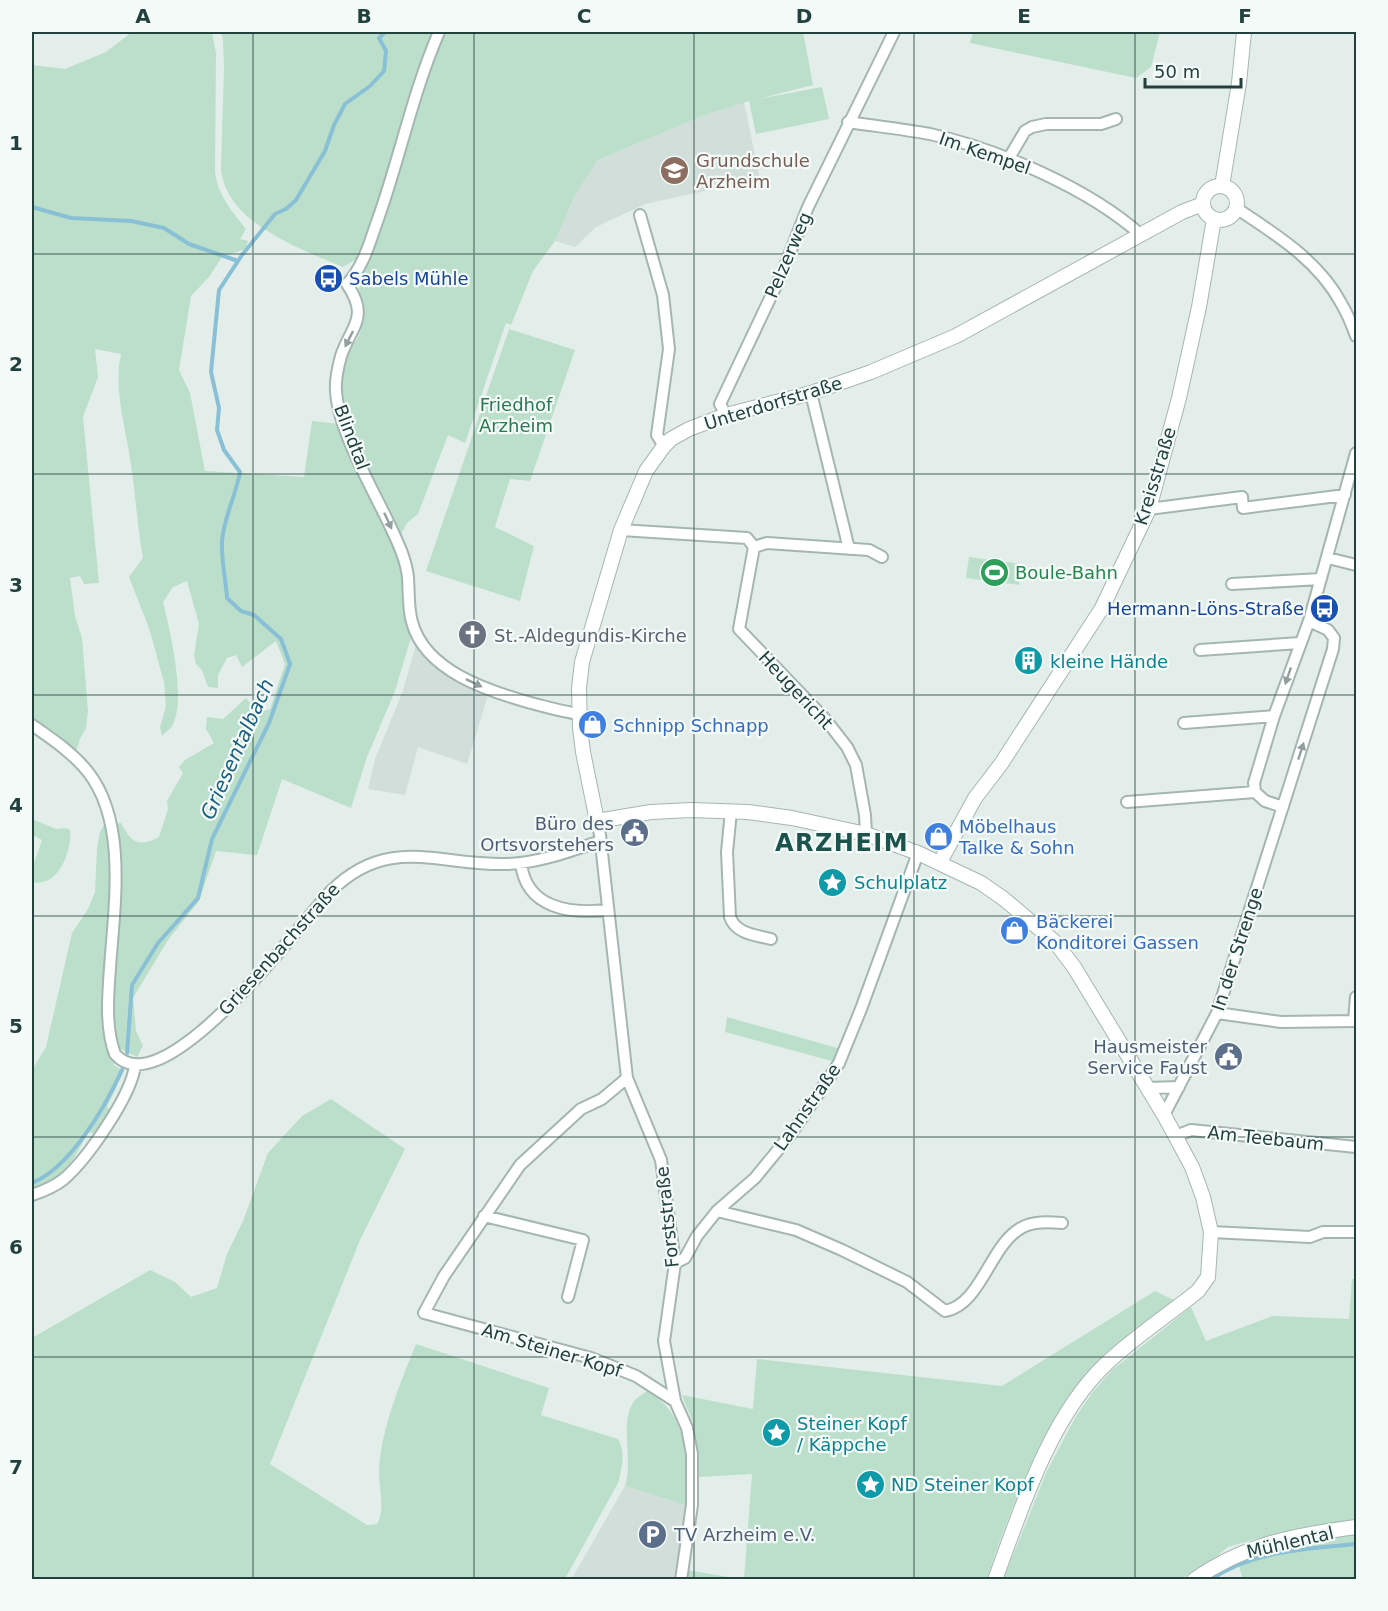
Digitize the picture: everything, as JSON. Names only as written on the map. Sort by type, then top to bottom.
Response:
[{"type":"street","name":"Blindtal","points":[[439,32],[423,68],[389,188],[365,254],[357,272],[347,284],[355,299],[358,313],[355,327],[339,362],[336,382],[338,405],[346,432],[402,552],[412,621],[426,648],[435,658],[470,683],[559,711],[580,714]]},
{"type":"street","name":"Pelzerweg","points":[[726,415],[720,404],[782,273],[795,236],[848,122],[894,32]]},
{"type":"street","points":[[1222,186],[1239,83],[1244,32]]},
{"type":"street","points":[[1009,158],[1025,131],[1032,127],[1073,122],[1101,124],[1116,119]]},
{"type":"street","name":"Im Kempel","points":[[848,122],[930,135],[1009,158],[1096,203],[1126,222],[1141,235]]},
{"type":"street","points":[[1222,186],[1228,188],[1235,197],[1236,208],[1227,218],[1214,219],[1206,213],[1203,204],[1204,196],[1208,190],[1222,186]]},
{"type":"street","name":"Unterdorfstraße","points":[[597,821],[583,752],[580,714],[579,688],[585,650],[621,530],[646,471],[664,446],[671,439],[689,429],[726,415],[811,393],[881,368],[956,336],[1182,212],[1203,204]]},
{"type":"street","points":[[1236,208],[1300,253],[1323,277],[1341,302],[1356,336]]},
{"type":"street","points":[[640,215],[663,295],[669,350],[657,435],[664,446]]},
{"type":"street","name":"Kreisstraße","points":[[940,862],[975,798],[1001,764],[1102,608],[1149,509],[1179,398],[1199,307],[1214,219]]},
{"type":"street","points":[[811,393],[849,549]]},
{"type":"street","points":[[1283,807],[1265,801],[1255,792],[1254,783],[1274,716],[1322,579],[1356,453]]},
{"type":"street","points":[[1149,509],[1242,497],[1243,508],[1345,495]]},
{"type":"street","points":[[621,530],[747,538],[754,547],[767,543],[869,550],[882,557]]},
{"type":"street","name":"Heugericht","points":[[754,547],[738,629],[826,720],[847,747],[856,765],[866,834]]},
{"type":"street","points":[[1328,558],[1356,565]]},
{"type":"street","points":[[1232,584],[1322,579]]},
{"type":"street","name":"In der Strenge","points":[[1164,1115],[1217,1013],[1333,649],[1334,638],[1328,630],[1309,621]]},
{"type":"street","points":[[1200,650],[1300,643]]},
{"type":"street","points":[[1185,723],[1274,716]]},
{"type":"street","points":[[32,725],[80,763],[94,781],[105,803],[112,834],[115,864],[108,984],[109,1031],[115,1054],[126,1063],[135,1065],[130,1083],[100,1136],[66,1178],[50,1189],[32,1195]]},
{"type":"street","points":[[1127,802],[1255,792]]},
{"type":"street","points":[[597,821],[671,811],[731,811],[792,818],[866,834],[940,862],[981,883],[1055,942],[1074,968],[1176,1136],[1192,1167],[1203,1197],[1211,1232],[1208,1277],[1198,1291],[1106,1363],[1082,1392],[1040,1463],[995,1580]]},
{"type":"street","points":[[731,811],[727,852],[730,917],[735,927],[741,931],[771,939]]},
{"type":"street","name":"Forststraße","points":[[597,821],[627,1078],[661,1160],[675,1263],[664,1335],[675,1401],[687,1428],[692,1454],[692,1505],[681,1580]]},
{"type":"street","name":"Griesenbachstraße","points":[[135,1065],[158,1060],[211,1024],[259,975],[327,895],[356,870],[382,860],[407,856],[489,864],[521,863],[558,855],[601,841]]},
{"type":"street","name":"Lahnstraße","points":[[675,1263],[685,1258],[697,1236],[717,1211],[755,1178],[791,1134],[839,1063],[918,853]]},
{"type":"street","points":[[521,863],[523,875],[529,887],[541,901],[553,906],[578,910],[608,910]]},
{"type":"street","points":[[1217,1013],[1281,1022],[1355,1021],[1356,997]]},
{"type":"street","points":[[568,1297],[583,1240],[484,1216],[520,1165],[581,1109],[602,1099],[627,1078]]},
{"type":"street","points":[[1147,1088],[1179,1086]]},
{"type":"street","name":"Am Teebaum","points":[[1176,1136],[1191,1130],[1356,1147]]},
{"type":"street","points":[[717,1211],[796,1230],[842,1250],[907,1282],[945,1311],[955,1310],[966,1300],[1011,1235],[1022,1227],[1034,1223],[1062,1223]]},
{"type":"street","name":"Am Steiner Kopf","points":[[484,1216],[444,1276],[424,1313],[591,1358],[636,1376],[675,1401]]},
{"type":"street","points":[[1211,1232],[1310,1237],[1323,1232],[1356,1232]]},
{"type":"street","name":"Mühlental","points":[[1194,1580],[1230,1557],[1257,1546],[1356,1527]]},
{"type":"shaded area","name":"Grundschule Arzheim","points":[[744,102],[760,179],[645,204],[596,227],[575,247],[555,241],[575,195],[598,160],[702,116]]},
{"type":"shaded area","points":[[417,642],[459,681],[488,695],[467,764],[418,747],[405,795],[368,789],[375,759],[402,693]]},
{"type":"shaded area","points":[[625,1486],[686,1505],[674,1579],[571,1580]]},
{"type":"green space","points":[[132,32],[212,32],[216,53],[215,172],[222,196],[246,229],[240,239],[248,241],[245,249],[222,257],[209,277],[191,296],[179,370],[190,393],[205,471],[304,477],[312,421],[339,424],[399,551],[412,634],[395,691],[367,757],[351,808],[282,779],[257,855],[216,851],[199,901],[168,940],[133,998],[136,1031],[143,1046],[137,1057],[121,1049],[113,1065],[124,1071],[107,1107],[111,1110],[97,1134],[88,1132],[67,1168],[53,1180],[32,1190],[32,1070],[46,1047],[72,933],[88,909],[95,892],[100,832],[103,826],[121,823],[128,835],[136,841],[146,842],[159,837],[168,809],[167,801],[183,773],[179,767],[185,760],[214,743],[206,729],[207,717],[223,719],[246,698],[258,713],[270,709],[285,664],[276,641],[242,667],[236,655],[227,658],[218,675],[218,688],[208,687],[194,655],[199,624],[187,581],[173,587],[163,602],[176,666],[178,700],[172,726],[162,736],[160,727],[166,706],[164,682],[149,628],[129,577],[143,558],[133,477],[119,395],[121,354],[95,349],[98,377],[83,417],[99,583],[84,584],[80,576],[70,578],[75,616],[82,638],[88,711],[86,728],[76,752],[32,720],[32,65],[65,69],[106,52]]},
{"type":"green space","points":[[221,32],[434,32],[418,71],[373,223],[358,258],[343,267],[306,252],[268,232],[236,205],[226,188],[221,169],[224,67]]},
{"type":"green space","points":[[447,32],[803,32],[813,85],[758,99],[822,87],[829,119],[756,134],[749,101],[702,116],[598,160],[575,195],[555,241],[533,271],[511,325],[506,323],[465,443],[448,435],[418,514],[407,523],[400,536],[357,449],[346,421],[339,391],[347,354],[359,336],[362,326],[363,312],[359,289],[431,62]]},
{"type":"green space","points":[[973,32],[1160,32],[1151,67],[1136,78],[970,43]]},
{"type":"green space","name":"Friedhof Arzheim","points":[[509,329],[575,350],[530,481],[510,479],[495,527],[534,546],[520,601],[426,571]]},
{"type":"green space","points":[[969,557],[1021,564],[1019,585],[966,578]]},
{"type":"green space","points":[[32,819],[56,829],[70,830],[69,848],[61,867],[56,874],[41,882],[32,882],[32,869],[42,840],[32,835]]},
{"type":"green space","points":[[727,1017],[844,1050],[839,1063],[725,1032]]},
{"type":"green space","points":[[331,1099],[405,1149],[360,1240],[270,1464],[367,1525],[377,1524],[381,1511],[379,1469],[384,1437],[393,1405],[416,1344],[549,1388],[541,1415],[618,1439],[623,1455],[618,1483],[565,1579],[32,1579],[32,1338],[150,1270],[175,1282],[191,1297],[217,1288],[227,1254],[243,1221],[268,1153],[302,1116]]},
{"type":"green space","points":[[1352,1279],[1356,1279],[1356,1523],[1259,1538],[1228,1547],[1211,1561],[1181,1579],[1003,1580],[1047,1471],[1075,1418],[1111,1371],[1191,1307],[1206,1341],[1273,1316],[1349,1319]]},
{"type":"green space","points":[[1155,1291],[1176,1301],[1106,1353],[1067,1401],[1050,1429],[1020,1489],[987,1579],[744,1579],[752,1474],[699,1477],[693,1423],[682,1395],[753,1409],[757,1359],[1002,1386]]},
{"type":"green space","points":[[647,1391],[672,1413],[679,1426],[685,1456],[686,1505],[625,1486],[630,1409],[635,1400]]},
{"type":"green space","points":[[1356,1533],[1356,1579],[1243,1579],[1237,1560],[1280,1546]]},
{"type":"green space","points":[[687,1570],[740,1579],[685,1580]]},
{"type":"waterway","name":"Griesentalbach","points":[[127,1053],[132,985],[158,943],[198,898],[212,839],[269,723],[290,664],[281,639],[254,615],[241,611],[227,598],[222,541],[240,472],[224,450],[217,430],[219,408],[211,372],[219,290],[242,255],[275,214],[286,209],[296,200],[325,151],[334,125],[345,104],[370,86],[384,71],[386,51],[379,38],[385,32]]},
{"type":"waterway","points":[[32,207],[71,218],[131,221],[164,228],[189,244],[238,261]]},
{"type":"waterway","name":"Griesentalbach","points":[[32,1183],[60,1164],[73,1150],[96,1118],[122,1070]]},
{"type":"waterway","points":[[1210,1580],[1244,1562],[1262,1557],[1299,1550],[1356,1544]]},
{"type":"place","name":"Grundschule Arzheim","points":[[675,170]]},
{"type":"place","name":"Sabels Mühle","points":[[328,278]]},
{"type":"place","name":"Boule-Bahn","points":[[994,572]]},
{"type":"place","name":"Hermann-Löns-Straße","points":[[1325,608]]},
{"type":"place","name":"St.-Aldegundis-Kirche","points":[[473,635]]},
{"type":"place","name":"kleine Hände","points":[[1029,661]]},
{"type":"place","name":"Schnipp Schnapp","points":[[592,725]]},
{"type":"place","name":"Büro des Ortsvorstehers","points":[[635,833]]},
{"type":"place","name":"Möbelhaus Talke & Sohn","points":[[938,836]]},
{"type":"place","name":"Schulplatz","points":[[833,882]]},
{"type":"place","name":"Bäckerei Konditorei Gassen","points":[[1015,931]]},
{"type":"place","name":"Hausmeister Service Faust","points":[[1228,1056]]},
{"type":"place","name":"Steiner Kopf / Käppche","points":[[776,1433]]},
{"type":"place","name":"ND Steiner Kopf","points":[[870,1484]]},
{"type":"place","name":"TV Arzheim e.V.","points":[[653,1534]]},
{"type":"district","name":"ARZHEIM","points":[[842,843]]}]
